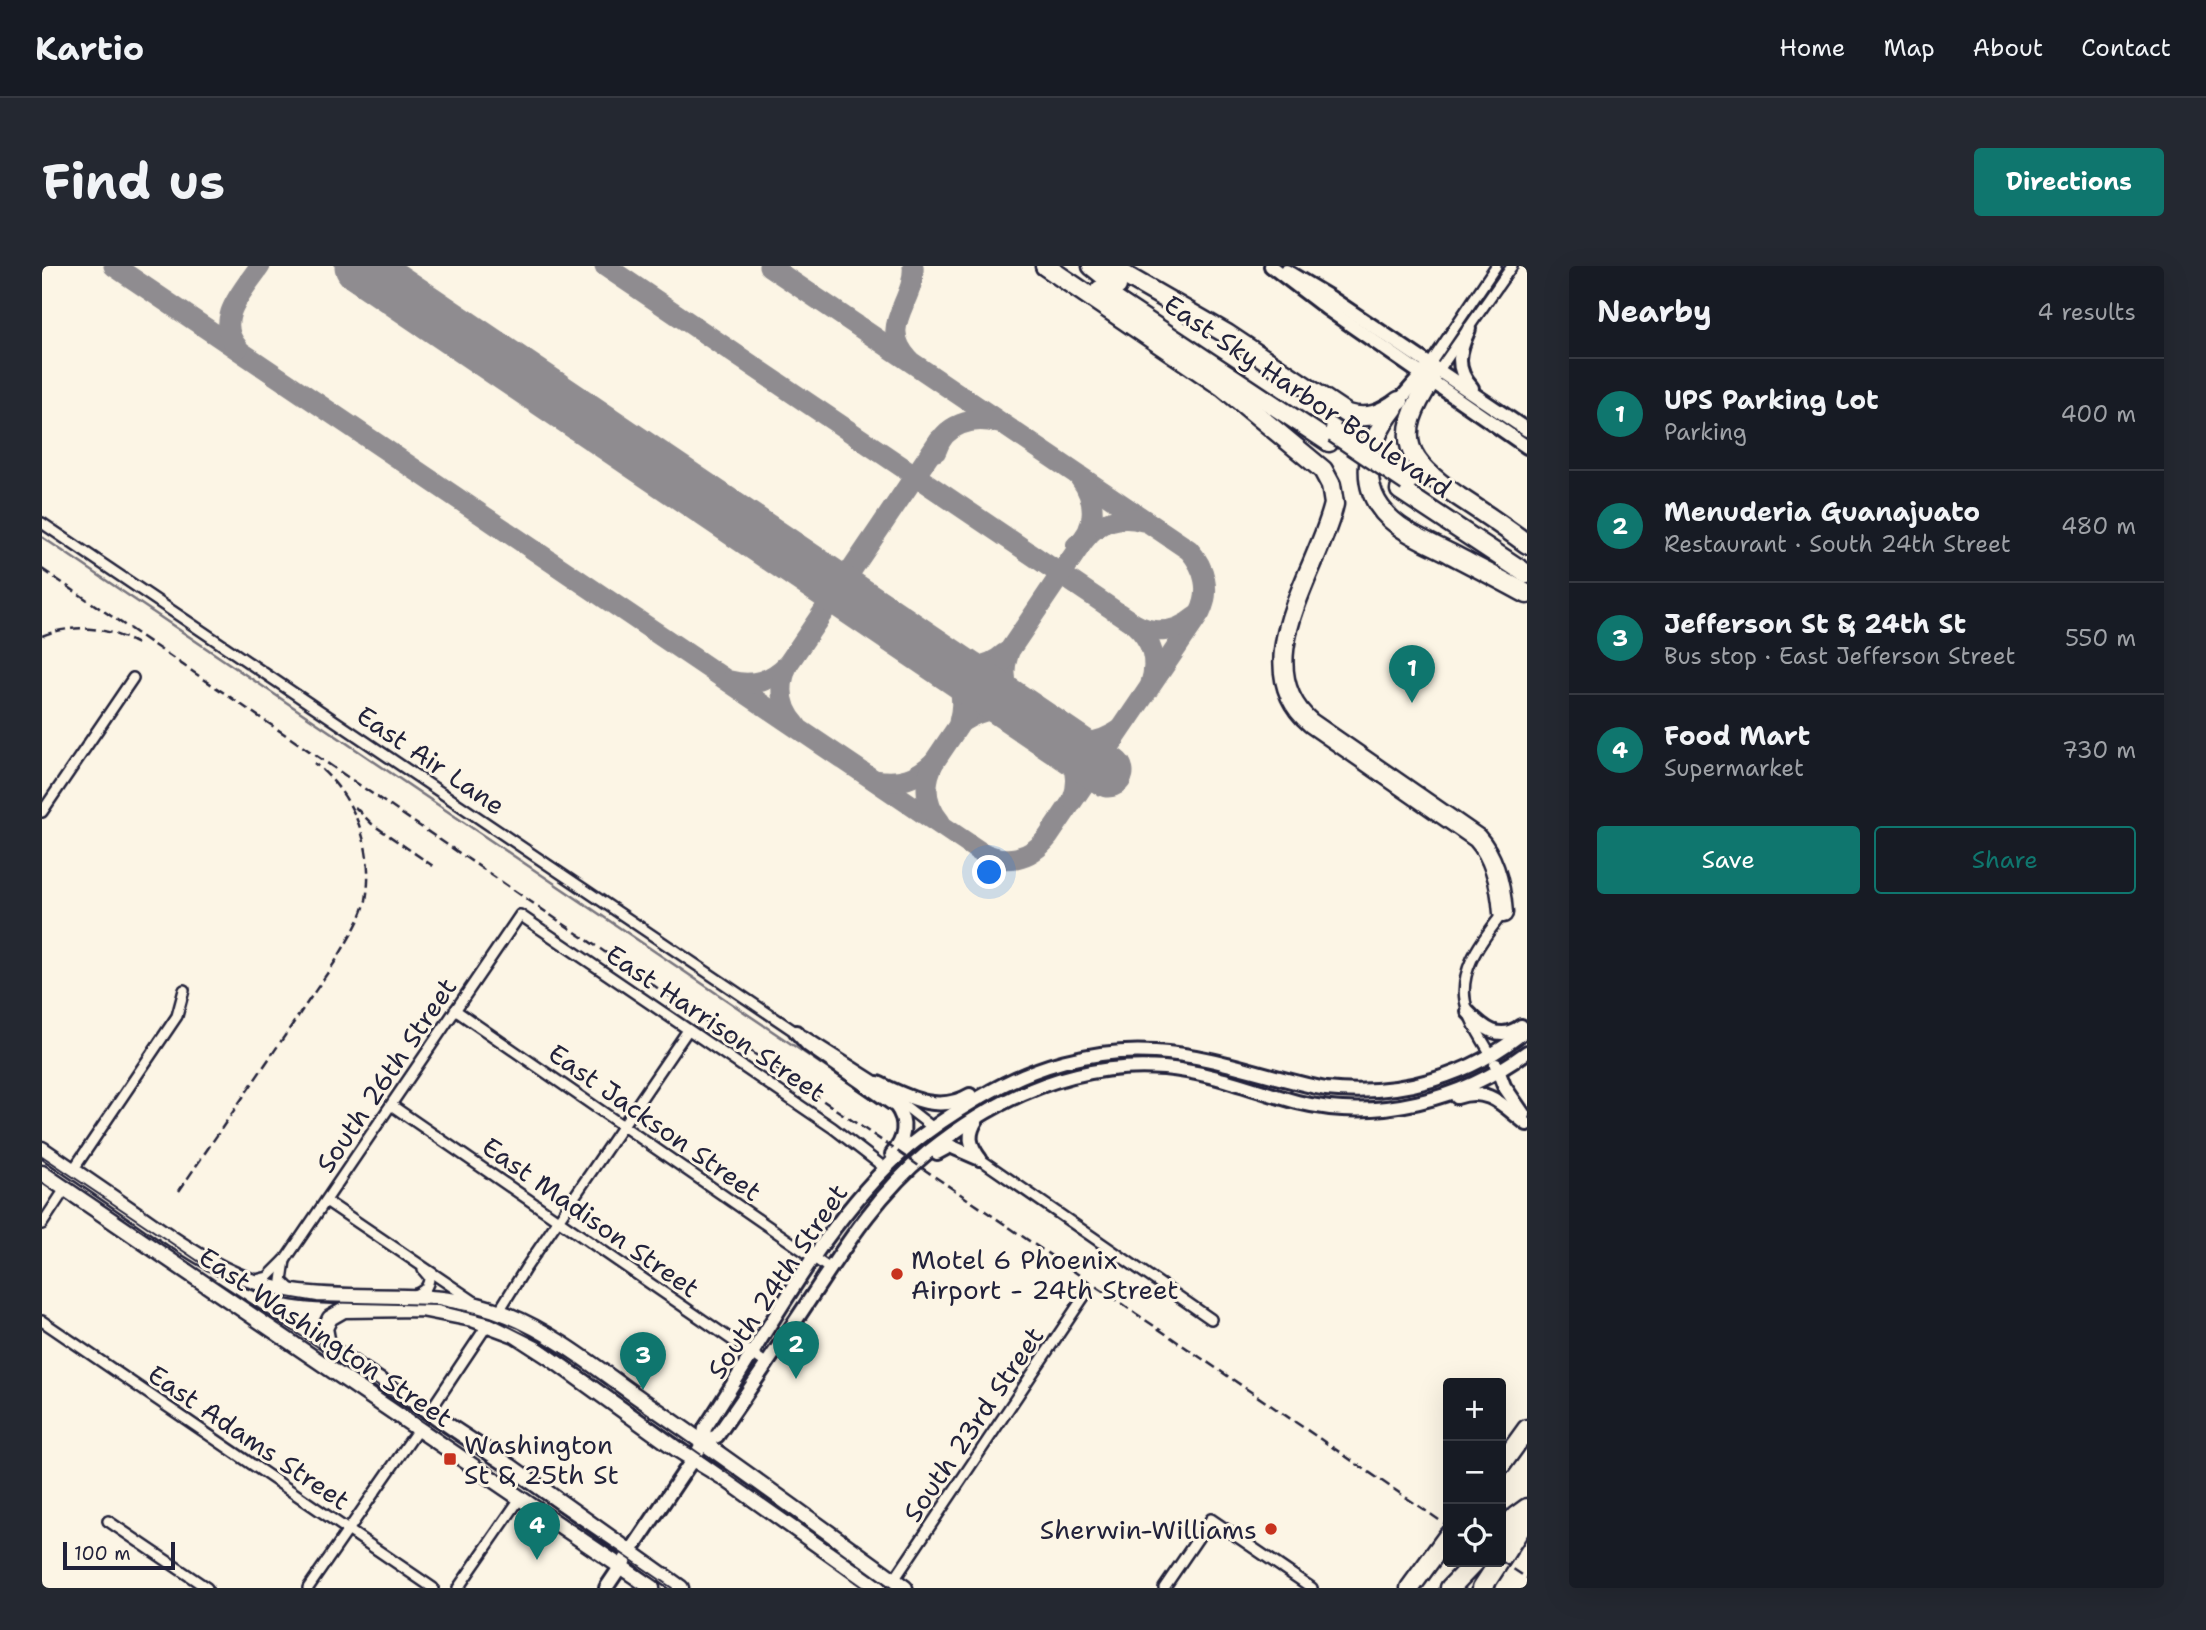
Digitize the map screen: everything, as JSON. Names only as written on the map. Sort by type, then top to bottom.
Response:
[{"type":"highway","points":[[1045,266],[1213,379],[1323,470],[1331,485],[1334,504],[1292,614],[1283,661],[1288,691],[1298,711],[1311,723],[1477,838],[1487,850],[1493,865],[1500,886],[1503,913]]},
{"type":"highway","name":"East Sky Harbor Boulevard","points":[[1057,266],[1129,307],[1332,438],[1527,574]]},
{"type":"highway","name":"East Sky Harbor Boulevard","points":[[1091,266],[1332,438]]},
{"type":"highway","points":[[1109,266],[1217,328],[1347,414],[1358,417],[1376,416],[1399,401]]},
{"type":"highway","points":[[1431,372],[1410,421],[1410,441],[1418,463],[1436,480],[1527,544]]},
{"type":"highway","points":[[1399,401],[1380,427],[1371,449],[1370,480],[1381,508],[1401,528],[1527,594]]},
{"type":"highway","name":"East Sky Harbor Boulevard","points":[[1403,486],[1527,563]]},
{"type":"highway","points":[[1506,1458],[1527,1429]]},
{"type":"highway","points":[[1507,1532],[1516,1516],[1527,1508]]},
{"type":"highway","points":[[1507,1532],[1527,1518]]},
{"type":"highway","points":[[1410,1588],[1443,1543]]},
{"type":"highway","points":[[1453,1584],[1470,1567]]},
{"type":"highway","points":[[1482,1588],[1496,1567]]},
{"type":"main road","points":[[1271,266],[1326,308],[1487,403],[1527,430]]},
{"type":"main road","points":[[1277,266],[1322,292],[1527,447]]},
{"type":"main road","points":[[1469,329],[1460,350],[1460,369],[1466,381],[1487,403]]},
{"type":"main road","points":[[1399,401],[1431,372]]},
{"type":"main road","points":[[1468,1012],[1486,1029],[1499,1033],[1512,1032],[1527,1021]]},
{"type":"main road","points":[[878,1083],[922,1102],[947,1104],[958,1102],[1030,1065],[1125,1052],[1176,1054],[1223,1062],[1303,1085],[1348,1092],[1418,1085],[1464,1069],[1491,1055],[1527,1029]]},
{"type":"main road","points":[[796,1032],[808,1045],[892,1102],[900,1112],[904,1124],[901,1143],[884,1167]]},
{"type":"main road","name":"South 24th Street","points":[[704,1442],[718,1436],[871,1209],[916,1163],[960,1129],[1022,1093],[1071,1075],[1131,1067],[1165,1068],[1198,1074],[1301,1103],[1349,1108],[1392,1107],[1448,1094],[1499,1070],[1527,1052]]},
{"type":"main road","points":[[1491,1055],[1504,1086],[1527,1119]]},
{"type":"main road","points":[[884,1167],[935,1127],[1002,1084],[1060,1061]]},
{"type":"main road","points":[[1499,1070],[1511,1081],[1527,1106]]},
{"type":"main road","points":[[935,1127],[948,1125],[998,1096],[1036,1079],[1050,1075],[1071,1075]]},
{"type":"main road","points":[[1392,1107],[1413,1110],[1478,1093],[1497,1100],[1527,1124]]},
{"type":"main road","points":[[979,1116],[970,1131],[970,1137],[980,1159]]},
{"type":"main road","points":[[871,1209],[874,1200],[893,1176],[928,1143],[935,1127]]},
{"type":"main road","points":[[857,1232],[910,1176],[945,1147],[961,1149],[980,1159]]},
{"type":"main road","name":"East Washington Street","points":[[42,1149],[211,1264],[251,1281],[293,1292]]},
{"type":"main road","name":"South 24th Street","points":[[606,1588],[704,1442],[705,1428],[814,1258],[842,1218],[884,1167]]},
{"type":"main road","name":"East Washington Street","points":[[42,1173],[652,1588]]},
{"type":"main road","points":[[293,1292],[413,1295],[454,1299],[499,1311],[556,1340],[704,1442],[900,1584]]},
{"type":"main road","points":[[293,1292],[306,1297],[349,1299],[389,1309],[421,1309],[456,1315],[488,1324],[525,1341],[878,1588]]},
{"type":"main road","name":"East Washington Street","points":[[389,1309],[344,1310],[333,1315],[327,1324],[326,1338],[331,1348],[510,1466],[681,1588]]},
{"type":"main road","points":[[272,1328],[296,1338],[356,1376],[386,1385]]},
{"type":"main road","points":[[793,1506],[855,1571]]},
{"type":"street","points":[[1431,372],[1496,266]]},
{"type":"street","points":[[1431,372],[1469,329],[1512,266]]},
{"type":"street","name":"East Air Lane","points":[[42,523],[935,1127]]},
{"type":"street","points":[[42,812],[133,678]]},
{"type":"street","points":[[1491,1055],[1468,1012],[1464,991],[1467,970],[1475,953],[1503,913]]},
{"type":"street","name":"South 26th Street","points":[[251,1281],[268,1277],[286,1259],[520,915]]},
{"type":"street","name":"East Harrison Street","points":[[520,915],[833,1128],[884,1167]]},
{"type":"street","points":[[73,1170],[177,1016],[184,990]]},
{"type":"street","name":"East Jackson Street","points":[[455,1010],[830,1269]]},
{"type":"street","points":[[499,1311],[688,1030]]},
{"type":"street","name":"East Air Lane","points":[[796,1032],[919,1110],[935,1127]]},
{"type":"street","name":"East Madison Street","points":[[391,1105],[767,1364]]},
{"type":"street","points":[[980,1159],[1211,1319]]},
{"type":"street","points":[[42,1224],[65,1189]]},
{"type":"street","points":[[326,1201],[479,1305]]},
{"type":"street","points":[[286,1259],[282,1281],[293,1292]]},
{"type":"street","points":[[413,1295],[425,1289],[429,1282],[427,1274],[417,1264]]},
{"type":"street","name":"South 23rd Street","points":[[900,1584],[1087,1292]]},
{"type":"street","name":"East Adams Street","points":[[42,1321],[433,1588]]},
{"type":"street","points":[[428,1414],[488,1324]]},
{"type":"street","points":[[308,1588],[419,1428]]},
{"type":"street","points":[[458,1588],[521,1497]]},
{"type":"street","points":[[1164,1588],[1211,1519],[1312,1588]]},
{"type":"street","points":[[108,1521],[207,1588]]},
{"type":"waterway","points":[[42,537],[889,1110]]},
{"type":"taxiway","points":[[114,266],[979,851],[1008,859],[1025,855],[1048,837],[1200,613],[1206,588],[1199,564],[1189,550],[769,266]]},
{"type":"taxiway","points":[[238,348],[231,337],[230,316],[239,295],[260,266]]},
{"type":"taxiway","points":[[605,266],[1133,623],[1165,631],[1195,617]]},
{"type":"taxiway","points":[[909,360],[896,336],[913,266]]},
{"type":"taxiway","points":[[936,451],[946,434],[961,424],[979,421],[998,423]]},
{"type":"taxiway","points":[[796,725],[782,696],[788,664],[940,439]]},
{"type":"taxiway","points":[[1076,546],[1088,531],[1092,513],[1089,495],[1080,478]]},
{"type":"taxiway","points":[[1085,539],[1104,523],[1119,519],[1143,521]]},
{"type":"taxiway","points":[[940,822],[931,808],[927,793],[928,778],[934,762],[1086,537]]},
{"type":"taxiway","points":[[1134,624],[1152,651],[1154,667],[1151,683]]},
{"type":"taxiway","points":[[941,658],[974,666],[990,663],[1005,653]]},
{"type":"taxiway","points":[[1008,655],[1005,680],[1010,695],[1024,715]]},
{"type":"taxiway","points":[[942,660],[960,688],[962,704],[959,722]]},
{"type":"taxiway","points":[[730,681],[762,681],[788,664]]},
{"type":"taxiway","points":[[963,721],[978,713],[993,710],[1008,710],[1024,715]]},
{"type":"taxiway","points":[[1055,735],[1072,741],[1088,742],[1104,739],[1120,730]]},
{"type":"taxiway","points":[[1051,733],[1064,747],[1076,771],[1073,799]]},
{"type":"taxiway","points":[[875,780],[907,779],[921,773],[934,762]]},
{"type":"runway","points":[[360,266],[1108,772]]},
{"type":"tram line","points":[[42,1156],[204,1265],[244,1286],[264,1293],[317,1302],[438,1305],[492,1318],[542,1343],[891,1588]]},
{"type":"tram line","points":[[218,1282],[372,1382],[672,1588]]},
{"type":"railway","points":[[42,569],[1443,1523]]},
{"type":"railway","points":[[42,636],[66,629],[90,629],[114,634],[137,644]]},
{"type":"railway","points":[[179,1191],[337,959],[364,908],[368,881],[367,862],[359,824],[341,791],[314,763]]},
{"type":"railway","points":[[355,807],[372,824],[433,866]]},
{"type":"railway","points":[[1506,1564],[1527,1578]]},
{"type":"place","name":"UPS Parking Lot","points":[[1412,703]]},
{"type":"place","name":"Motel 6 Phoenix Airport - 24th Street","points":[[897,1274]]},
{"type":"place","name":"Menuderia Guanajuato","points":[[796,1379]]},
{"type":"place","name":"Jefferson St & 24th St","points":[[643,1390]]},
{"type":"place","name":"Washington St & 25th St","points":[[450,1459]]},
{"type":"place","name":"Sherwin-Williams","points":[[1271,1529]]},
{"type":"place","name":"Food Mart","points":[[537,1560]]}]
